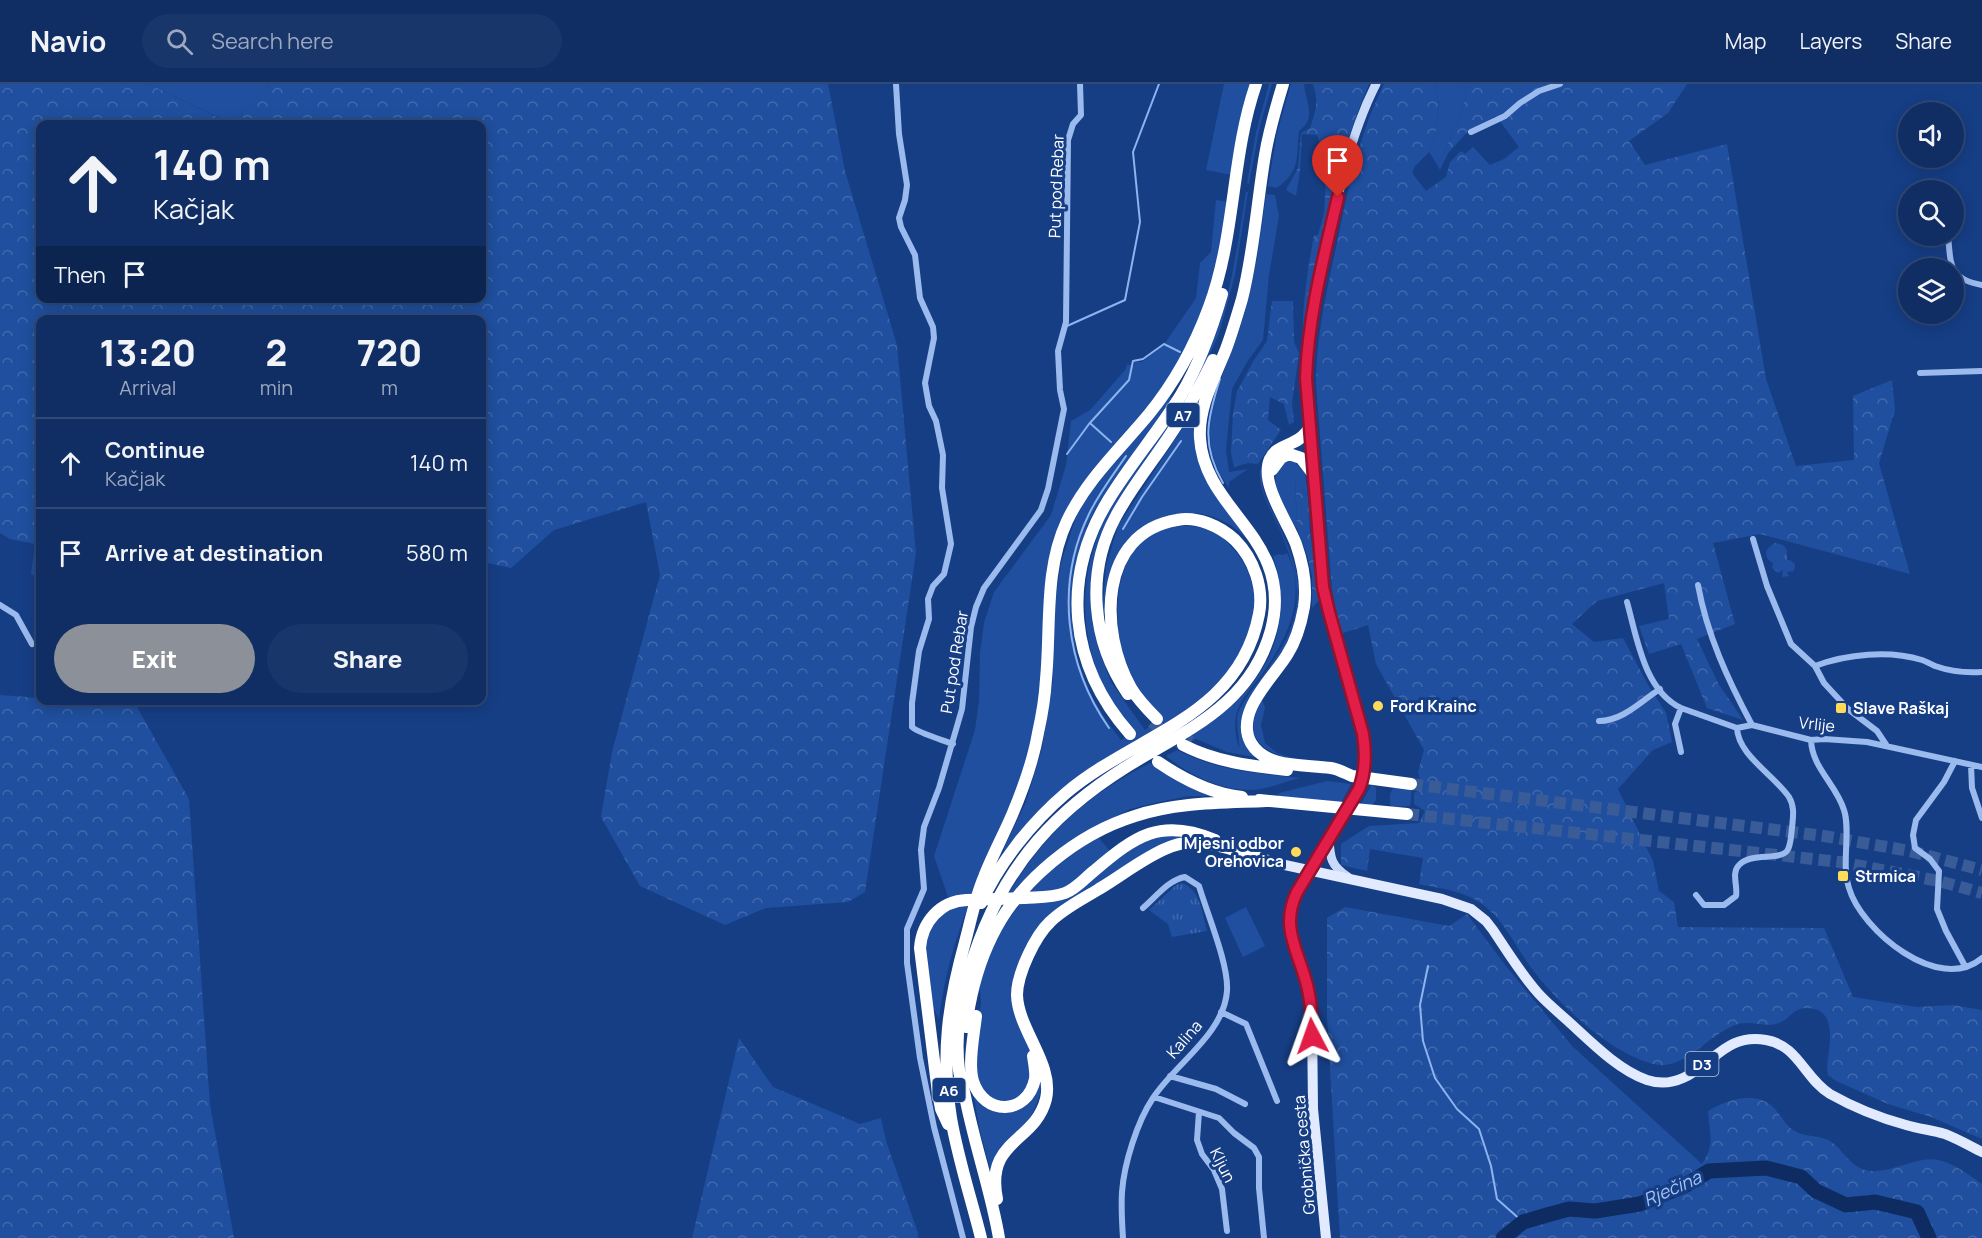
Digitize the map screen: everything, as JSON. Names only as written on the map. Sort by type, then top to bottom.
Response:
[{"type":"highway","points":[[965,941],[984,875],[1012,814],[1036,748],[1047,678],[1052,574],[1065,525],[1084,489],[1149,414],[1168,388],[1198,335],[1218,279],[1243,131],[1256,84]]},
{"type":"highway","name":"A7","points":[[1130,734],[1103,699],[1085,659],[1079,635],[1078,604],[1081,567],[1092,530],[1104,506],[1161,426],[1182,393],[1203,352],[1226,277],[1245,159],[1263,84]]},
{"type":"highway","name":"A7","points":[[965,941],[982,901],[998,872],[1018,843],[1042,816],[1065,794],[1094,772],[1203,706],[1229,681],[1245,658],[1251,644],[1260,610],[1260,594],[1252,564],[1233,538],[1209,524],[1196,520],[1169,521],[1148,530],[1130,546],[1114,578],[1110,604],[1119,659],[1135,693],[1155,721],[1138,708],[1119,682],[1104,649],[1095,598],[1101,555],[1115,518],[1192,401],[1222,339],[1232,311],[1242,269],[1260,147],[1277,84]]},
{"type":"highway","points":[[964,1093],[958,1056],[964,991],[984,926],[1005,884],[1044,832],[1090,790],[1202,723],[1230,700],[1253,672],[1268,638],[1275,603],[1274,585],[1269,566],[1251,534],[1215,484],[1204,461],[1200,439],[1203,409],[1232,334],[1242,297],[1266,153],[1283,84]]},
{"type":"highway","points":[[1311,426],[1298,440],[1274,453],[1269,460],[1270,488],[1292,534],[1300,560],[1305,585],[1304,606],[1298,633],[1288,653],[1251,708],[1247,726],[1248,735],[1256,749],[1271,759],[1333,768],[1352,776]]},
{"type":"highway","points":[[1269,476],[1277,462],[1289,454],[1301,458],[1314,475]]},
{"type":"highway","points":[[1187,744],[1215,758],[1254,767],[1411,784]]},
{"type":"highway","points":[[1158,762],[1177,775],[1237,797],[1407,814]]},
{"type":"highway","points":[[964,1093],[965,1037],[984,953],[993,934],[1022,892],[1051,862],[1091,835],[1136,815],[1186,805],[1266,801]]},
{"type":"highway","points":[[954,1136],[939,1101],[920,948],[925,927],[935,913],[949,903],[967,900],[1053,896],[1066,892],[1126,845],[1154,832],[1203,835],[1237,852]]},
{"type":"highway","points":[[999,1236],[999,1214],[994,1181],[996,1167],[1007,1149],[1039,1114],[1047,1093],[1045,1075],[1017,995],[1018,985],[1031,950],[1051,921],[1168,848],[1180,844],[1195,843],[1271,862]]},
{"type":"highway","name":"A6","points":[[965,941],[955,974],[949,1010],[946,1063],[954,1136],[981,1238]]},
{"type":"highway","points":[[976,981],[978,1004],[972,1074],[977,1090],[992,1104],[1002,1108],[1015,1106],[1031,1089],[1035,1075],[1031,1040]]},
{"type":"highway","name":"A6","points":[[964,1093],[999,1236]]},
{"type":"main road","points":[[1271,862],[1309,872],[1359,789],[1365,765],[1363,734],[1323,587],[1306,378],[1307,350],[1333,219],[1349,154],[1376,84]]},
{"type":"main road","points":[[1329,839],[1331,858],[1335,867],[1352,880]]},
{"type":"main road","name":"D3","points":[[1309,872],[1471,909],[1486,921],[1542,998],[1599,1049],[1640,1077],[1659,1082],[1672,1082],[1691,1074],[1734,1042],[1748,1039],[1770,1040],[1789,1049],[1814,1082],[1839,1099],[1886,1119],[1947,1135],[1982,1152]]},
{"type":"main road","name":"Grobnička cesta","points":[[1309,872],[1290,907],[1289,921],[1310,999],[1313,1109],[1326,1238]]},
{"type":"street","name":"Put pod Rebar","points":[[896,84],[899,134],[907,185],[899,218],[915,255],[920,298],[933,327],[934,338],[925,383],[926,395],[936,421],[943,455],[942,488],[951,544],[944,574],[933,586],[928,600],[929,619],[919,651],[912,703],[912,727],[914,730],[952,744],[962,709],[971,627],[976,607],[984,588],[1041,510],[1048,489],[1064,409],[1060,390],[1058,351],[1066,321],[1068,140],[1072,124],[1082,115],[1080,84]]},
{"type":"street","points":[[1471,132],[1505,116],[1539,91],[1560,84]]},
{"type":"street","points":[[1948,246],[1951,265],[1963,279],[1982,285]]},
{"type":"street","points":[[1920,373],[1982,371]]},
{"type":"street","points":[[1753,538],[1767,586],[1791,644],[1815,666],[1824,683],[1848,709],[1877,731],[1887,746]]},
{"type":"street","points":[[1698,585],[1714,645],[1728,680],[1752,725]]},
{"type":"street","points":[[1627,602],[1644,661],[1660,689],[1674,705],[1737,728],[1740,743],[1780,785],[1793,805],[1789,844],[1786,851],[1782,854],[1757,856],[1743,861],[1738,866],[1735,876],[1736,896],[1724,905],[1704,905],[1695,896]]},
{"type":"street","points":[[0,605],[16,615],[32,644]]},
{"type":"street","points":[[1815,666],[1849,657],[1898,655],[1937,667],[1982,672]]},
{"type":"street","points":[[1599,721],[1611,721],[1660,689]]},
{"type":"street","points":[[1681,752],[1676,724],[1682,708]]},
{"type":"street","name":"Vrlije","points":[[1737,728],[1752,725],[1811,740],[1867,742],[1982,767]]},
{"type":"street","points":[[1811,740],[1817,765],[1841,801],[1845,814],[1846,875],[1857,908],[1881,935],[1906,954],[1940,968],[1965,966],[1982,958]]},
{"type":"street","points":[[952,744],[924,827],[921,850],[924,890],[907,929],[907,963],[927,1101],[963,1238]]},
{"type":"street","points":[[1955,761],[1944,782],[1916,820],[1913,836],[1915,848],[1930,859],[1939,871],[1937,909],[1965,966]]},
{"type":"street","points":[[1971,765],[1972,788],[1982,818]]},
{"type":"street","name":"Kalina","points":[[1123,1238],[1122,1206],[1125,1173],[1144,1113],[1170,1076],[1205,1039],[1221,1012],[1227,990],[1226,971],[1199,886],[1185,876],[1179,878],[1143,908]]},
{"type":"street","points":[[1221,1012],[1246,1024],[1277,1101]]},
{"type":"street","points":[[1170,1076],[1216,1089],[1245,1104]]},
{"type":"street","points":[[1154,1097],[1219,1118],[1254,1148],[1259,1157],[1259,1188],[1264,1238]]},
{"type":"street","name":"Kljun","points":[[1199,1112],[1197,1140],[1202,1154],[1214,1170],[1222,1189],[1227,1232]]},
{"type":"green space","points":[[0,84],[149,84],[223,120],[36,120],[36,303],[486,303],[486,120],[236,120],[270,84],[828,84],[845,171],[897,345],[916,553],[865,892],[848,902],[766,908],[725,925],[640,886],[601,817],[612,752],[660,575],[646,502],[554,530],[511,568],[486,563],[486,315],[36,315],[36,577],[31,574],[35,544],[10,539],[0,533]]},
{"type":"green space","points":[[149,84],[270,84],[236,120],[224,120]]},
{"type":"green space","points":[[1224,84],[1253,84],[1232,175],[1206,170]]},
{"type":"green space","points":[[1269,84],[1272,84],[1260,126],[1249,184],[1247,183],[1256,132]]},
{"type":"green space","points":[[1291,84],[1304,84],[1309,115],[1308,120],[1299,131],[1294,169],[1285,182],[1277,188],[1268,186],[1277,133]]},
{"type":"green space","points":[[1313,84],[1369,84],[1346,145],[1337,177],[1303,338],[1304,299],[1314,235],[1318,235],[1324,213],[1327,163],[1317,135],[1302,134],[1296,196],[1286,190],[1298,168],[1301,133],[1310,128],[1315,111],[1316,97]]},
{"type":"green space","points":[[1384,84],[1435,84],[1439,104],[1436,132],[1429,152],[1415,166],[1412,173],[1426,191],[1446,177],[1450,162],[1461,151],[1465,154],[1473,147],[1490,165],[1504,159],[1519,147],[1496,116],[1469,130],[1448,153],[1440,170],[1438,166],[1460,116],[1467,93],[1463,84],[1687,84],[1668,113],[1629,141],[1645,165],[1727,144],[1766,379],[1796,466],[1854,460],[1853,396],[1892,380],[1895,410],[1879,463],[1910,574],[1760,534],[1713,543],[1735,624],[1697,639],[1718,683],[1743,720],[1707,708],[1681,644],[1649,654],[1639,626],[1669,619],[1664,583],[1597,601],[1572,624],[1594,642],[1623,638],[1666,713],[1672,742],[1653,750],[1618,789],[1653,861],[1659,891],[1674,902],[1678,927],[1824,928],[1853,997],[1917,1007],[1953,1005],[1982,1010],[1982,1139],[1931,1117],[1888,1104],[1836,1081],[1828,1075],[1830,1036],[1828,1020],[1818,1010],[1804,1008],[1797,1010],[1784,1021],[1776,1024],[1746,1023],[1733,1026],[1675,1063],[1653,1064],[1636,1058],[1601,1037],[1554,995],[1525,959],[1505,928],[1480,902],[1463,894],[1419,884],[1423,858],[1370,849],[1367,871],[1341,865],[1341,844],[1369,826],[1419,823],[1425,811],[1414,804],[1414,793],[1423,789],[1418,772],[1424,750],[1376,664],[1368,625],[1340,634],[1332,589],[1316,384],[1323,313],[1345,202],[1361,142]]},
{"type":"green space","points":[[1435,84],[1463,84],[1467,93],[1460,116],[1438,166],[1429,152],[1436,132],[1439,104]]},
{"type":"green space","points":[[1246,192],[1248,192],[1235,275],[1219,334],[1193,390],[1126,492],[1091,587],[1092,622],[1099,651],[1111,682],[1145,730],[1162,717],[1132,680],[1126,665],[1118,622],[1118,599],[1122,577],[1130,557],[1143,541],[1160,530],[1184,526],[1209,530],[1229,544],[1246,567],[1254,594],[1253,613],[1244,643],[1230,669],[1211,690],[1165,724],[1084,773],[1004,853],[1004,848],[1026,802],[1042,748],[1053,680],[1056,595],[1061,563],[1076,517],[1092,488],[1170,396],[1174,398],[1099,503],[1087,526],[1075,565],[1071,611],[1077,659],[1091,695],[1121,740],[1134,732],[1115,707],[1102,683],[1093,659],[1087,634],[1085,608],[1086,583],[1091,557],[1110,508],[1123,486],[1170,422],[1209,351],[1228,293]]},
{"type":"green space","points":[[1266,194],[1275,195],[1279,216],[1269,275],[1263,340],[1232,389],[1226,450],[1229,472],[1248,469],[1229,482],[1229,488],[1216,465],[1211,443],[1211,422],[1214,400],[1249,297]]},
{"type":"green space","points":[[1216,200],[1229,202],[1218,268],[1186,354],[1165,343],[1196,298],[1200,263],[1211,252]]},
{"type":"green space","points":[[1272,301],[1293,301],[1294,342],[1299,353],[1292,403],[1294,422],[1289,425],[1284,404],[1270,397],[1268,420],[1281,430],[1258,464],[1248,463],[1234,467],[1231,453],[1233,413],[1237,391],[1267,341]]},
{"type":"green space","points":[[1164,345],[1185,356],[1179,367],[1065,514],[1036,726],[1017,792],[971,896],[949,900],[934,856],[975,730],[984,623],[994,592],[1051,515],[1066,465],[1071,421],[1090,410],[1126,369],[1127,364],[1134,366],[1135,362],[1142,362]]},
{"type":"green space","points":[[1195,409],[1196,450],[1200,465],[1211,486],[1247,536],[1245,537],[1227,523],[1198,513],[1183,513],[1154,521],[1129,538],[1116,557],[1106,613],[1102,614],[1106,566],[1118,526]]},
{"type":"green space","points":[[1293,460],[1305,473],[1308,498],[1295,476],[1297,528],[1281,499],[1275,478],[1282,463]]},
{"type":"green space","points":[[1260,468],[1264,494],[1283,536],[1296,569],[1298,604],[1295,623],[1284,652],[1260,681],[1251,699],[1246,744],[1254,757],[1227,752],[1196,739],[1178,749],[1174,746],[1201,730],[1225,711],[1246,691],[1262,669],[1274,645],[1280,618],[1280,589],[1273,556],[1287,553],[1296,586],[1292,618],[1270,663],[1243,700],[1238,711],[1235,728],[1239,748],[1238,713],[1245,699],[1280,651],[1290,631],[1297,599],[1297,590],[1294,572],[1286,545],[1265,499],[1261,484]]},
{"type":"green space","points":[[1295,475],[1308,498],[1310,532],[1320,599],[1312,608],[1312,575],[1297,528]]},
{"type":"green space","points":[[1775,543],[1783,545],[1787,550],[1787,560],[1795,564],[1794,571],[1787,572],[1789,576],[1782,577],[1783,570],[1778,573],[1772,568],[1773,563],[1767,557],[1768,548]]},
{"type":"green space","points":[[0,695],[36,698],[36,705],[137,707],[189,799],[210,1105],[234,1238],[0,1238]]},
{"type":"green space","points":[[1262,699],[1265,708],[1261,725],[1265,743],[1277,753],[1296,759],[1296,761],[1283,757],[1264,747],[1254,733],[1253,723]]},
{"type":"green space","points":[[1177,750],[1222,767],[1301,778],[1257,790],[1228,787],[1195,775],[1166,756]]},
{"type":"green space","points":[[1150,763],[1163,773],[1215,796],[1189,796],[1130,809],[1094,827],[994,921],[1023,871],[1058,828],[1100,793]]},
{"type":"green space","points":[[1327,781],[1351,784],[1341,803],[1278,796],[1279,793]]},
{"type":"green space","points":[[1372,784],[1376,788],[1376,800],[1372,805],[1361,804]]},
{"type":"green space","points":[[1394,786],[1412,790],[1410,806],[1392,807],[1390,794]]},
{"type":"green space","points":[[1097,836],[1110,851],[1072,883],[1059,890],[1027,895],[1051,869]]},
{"type":"green space","points":[[1193,836],[1197,839],[1069,904],[1017,977],[1031,1058],[1032,1070],[1029,1083],[1022,1094],[1007,1105],[985,1097],[975,1068],[976,1032],[981,1003],[979,981],[987,957],[1021,902],[1050,901],[1137,843],[1162,837]]},
{"type":"green space","points":[[1182,883],[1188,886],[1197,897],[1207,931],[1172,937],[1168,924],[1149,910],[1176,885]]},
{"type":"green space","points":[[969,904],[950,961],[939,1019],[931,1004],[925,948],[930,926],[948,909]]},
{"type":"green space","points":[[1246,907],[1265,946],[1243,957],[1225,918]]},
{"type":"green space","points":[[1345,907],[1449,926],[1467,914],[1505,965],[1572,1046],[1702,1164],[1710,1144],[1708,1111],[1723,1103],[1740,1099],[1765,1101],[1793,1130],[1828,1140],[1854,1164],[1868,1171],[1887,1170],[1928,1159],[1950,1164],[1961,1170],[1982,1184],[1982,1238],[1340,1238],[1327,1017],[1327,918]]},
{"type":"green space","points":[[739,1038],[773,1087],[860,1124],[881,1118],[886,1141],[918,1238],[692,1238]]},
{"type":"green space","points":[[1039,1077],[1042,1081],[1040,1094],[1031,1116],[993,1163],[991,1172],[972,1087],[1004,1112]]},
{"type":"waterway","points":[[1067,326],[1125,300],[1140,222],[1133,152],[1159,84]]},
{"type":"waterway","points":[[1133,361],[1143,359],[1164,344],[1180,352]]},
{"type":"waterway","points":[[1067,454],[1089,424],[1129,380],[1133,361]]},
{"type":"waterway","points":[[1220,379],[1209,419],[1208,432],[1211,456],[1223,483]]},
{"type":"waterway","points":[[1091,424],[1111,442]]},
{"type":"waterway","points":[[1123,529],[1181,441]]},
{"type":"waterway","points":[[1109,728],[1094,704],[1074,651],[1069,596],[1078,541],[1089,514],[1126,456]]},
{"type":"waterway","points":[[1428,966],[1420,1005],[1423,1041],[1435,1078],[1457,1109],[1479,1129],[1491,1166],[1497,1199],[1523,1222]]},
{"type":"waterway","name":"Rječina","points":[[1503,1238],[1523,1222],[1569,1209],[1595,1211],[1640,1204],[1686,1185],[1709,1171],[1766,1168],[1801,1177],[1816,1191],[1846,1205],[1875,1202],[1917,1212],[1929,1238]]},
{"type":"tunnel","points":[[1152,722],[1169,737]]},
{"type":"tunnel","points":[[1172,731],[1191,742]]},
{"type":"tunnel","points":[[1411,784],[1824,836],[1910,851],[1982,870]]},
{"type":"tunnel","points":[[1407,814],[1840,862],[1939,881],[1982,893]]},
{"type":"place","name":"Ford Krainc","points":[[1378,706]]},
{"type":"place","name":"Slave Raškaj","points":[[1841,708]]},
{"type":"place","name":"Mjesni odbor Orehovica","points":[[1296,852]]},
{"type":"place","name":"Strmica","points":[[1843,876]]},
{"type":"route","points":[[1312,1036],[1310,999],[1289,927],[1290,907],[1359,789],[1364,775],[1366,753],[1363,734],[1323,587],[1306,378],[1307,350],[1313,316],[1338,197]]}]
